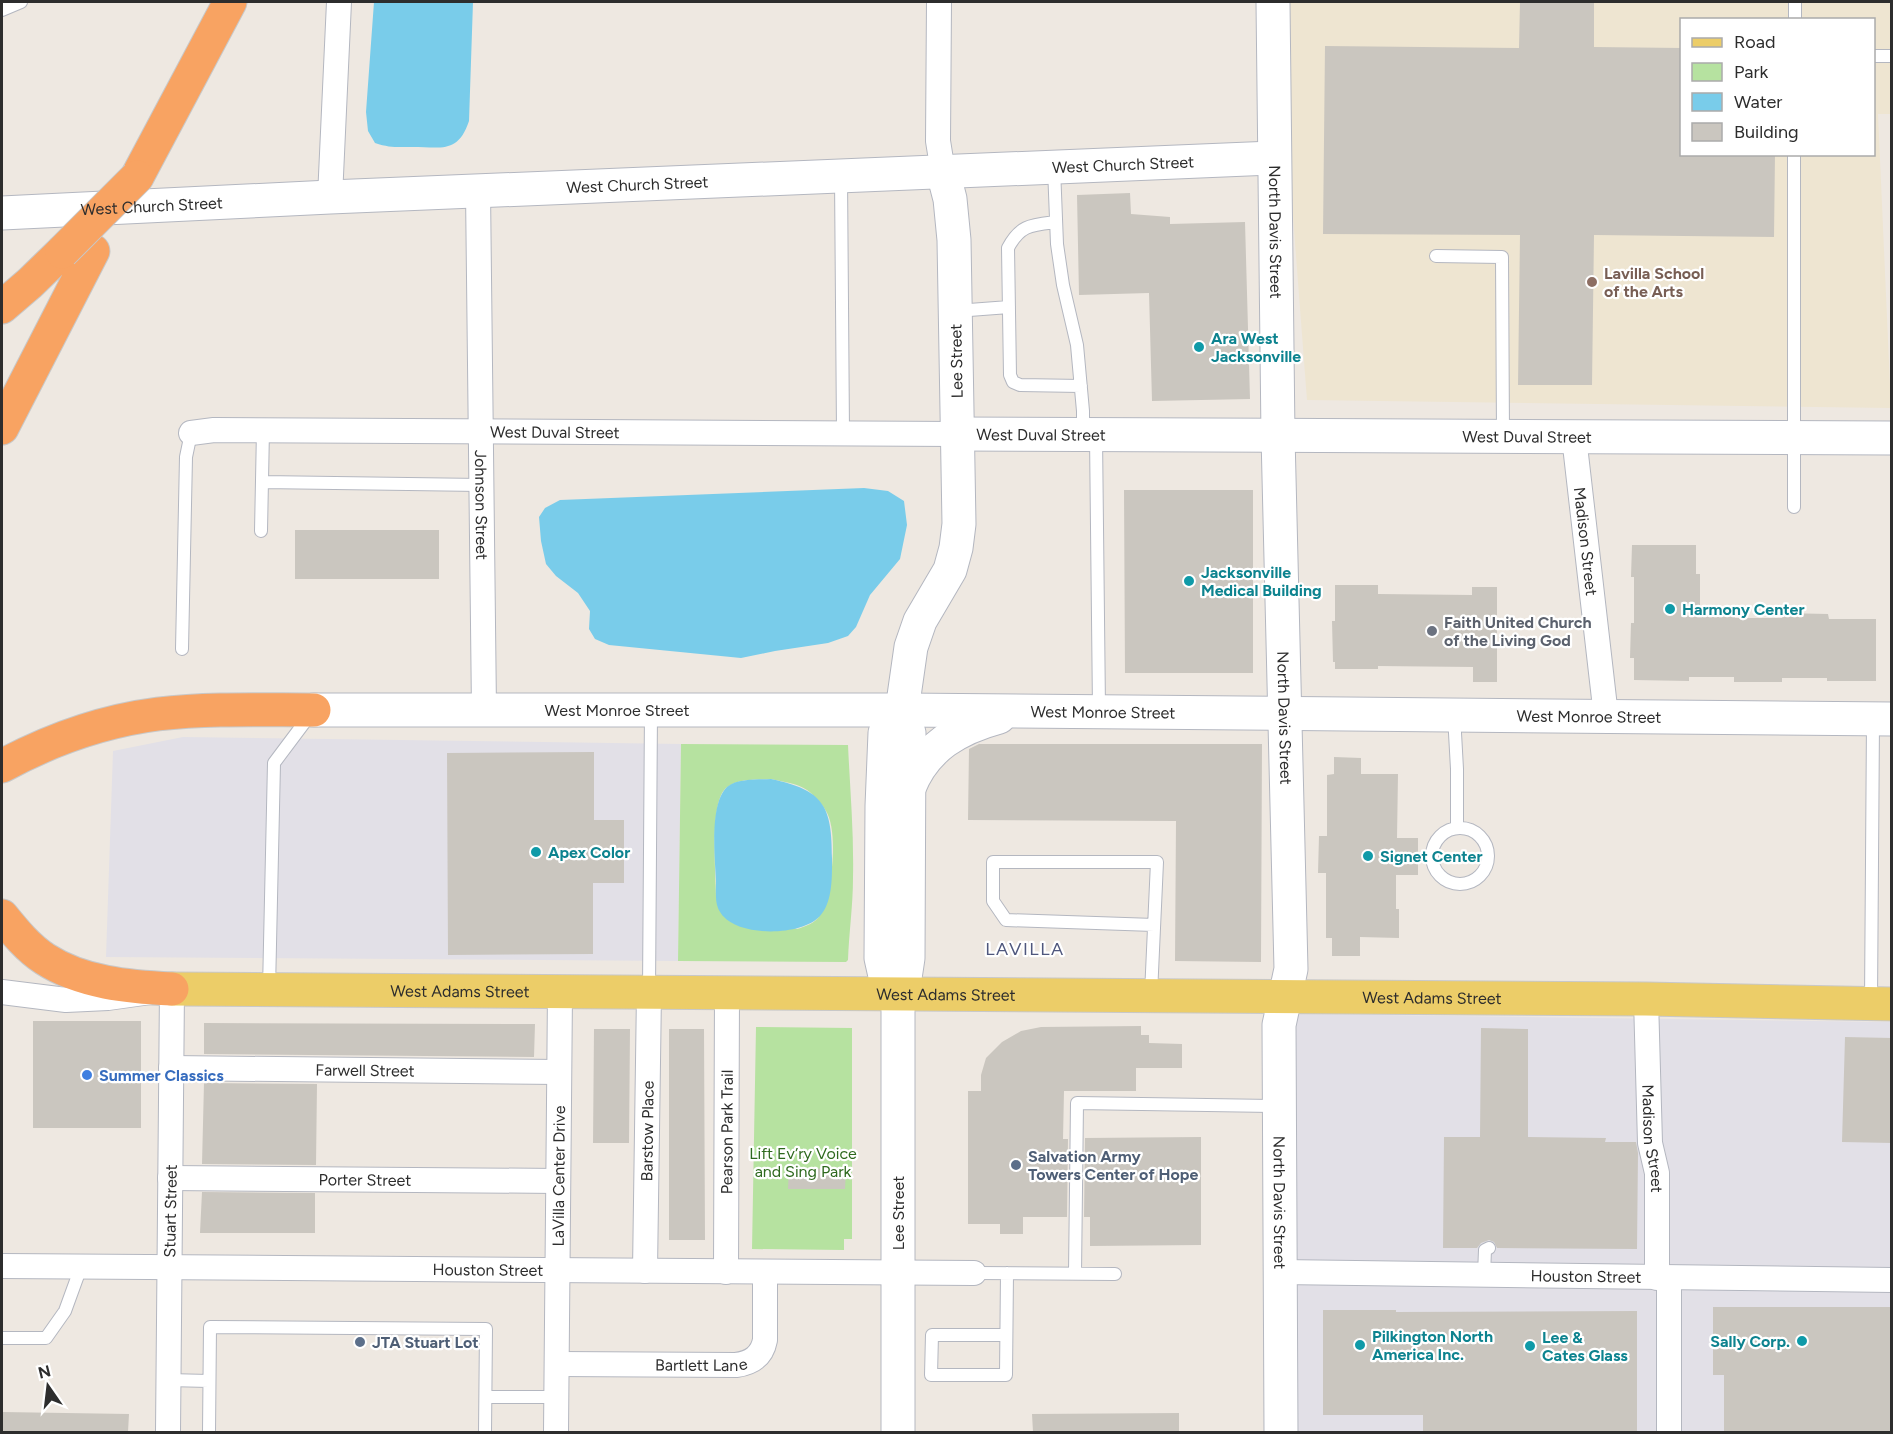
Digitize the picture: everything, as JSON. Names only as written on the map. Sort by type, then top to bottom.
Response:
[{"type":"highway","points":[[2,391],[78,252],[137,177],[230,2]]},
{"type":"highway","points":[[2,307],[30,283],[78,252]]},
{"type":"highway","points":[[2,428],[78,252]]},
{"type":"highway","points":[[2,766],[76,733],[145,716],[207,710],[314,710]]},
{"type":"highway","points":[[2,916],[30,947],[63,968],[105,982],[172,989]]},
{"type":"main road","name":"West Adams Street","points":[[172,989],[1646,999],[1881,1004]]},
{"type":"street","points":[[330,197],[339,2]]},
{"type":"street","name":"Lee Street","points":[[898,1432],[898,994],[905,978],[908,958],[909,790],[909,733],[902,710],[915,633],[926,609],[946,577],[956,548],[959,524],[953,218],[938,141],[939,2]]},
{"type":"street","name":"North Davis Street","points":[[1273,2],[1278,436],[1291,969],[1279,1025],[1281,1432]]},
{"type":"street","name":"West Church Street","points":[[2,213],[330,197],[1275,158]]},
{"type":"street","name":"Johnson Street","points":[[478,191],[484,710]]},
{"type":"street","name":"West Duval Street","points":[[191,433],[214,430],[263,430],[1892,438]]},
{"type":"street","name":"Madison Street","points":[[1574,436],[1606,716]]},
{"type":"street","name":"West Monroe Street","points":[[314,710],[902,710],[1882,719]]},
{"type":"street","name":"Lee Street","points":[[898,994],[885,976],[881,958],[882,806],[886,726],[894,715],[902,710]]},
{"type":"street","points":[[909,790],[925,758],[950,737],[985,721],[1021,711]]},
{"type":"street","name":"West Adams Street","points":[[2,992],[77,1000],[172,989]]},
{"type":"street","name":"Stuart Street","points":[[168,1432],[172,989]]},
{"type":"street","name":"LaVilla Center Drive","points":[[556,1432],[560,992]]},
{"type":"street","name":"Barstow Place","points":[[645,1271],[649,992]]},
{"type":"street","name":"Pearson Park Trail","points":[[726,1272],[727,993]]},
{"type":"street","name":"Madison Street","points":[[1646,999],[1650,1143],[1657,1173],[1669,1432]]},
{"type":"street","name":"Farwell Street","points":[[171,1068],[559,1072]]},
{"type":"street","name":"Porter Street","points":[[170,1178],[558,1181]]},
{"type":"street","name":"Houston Street","points":[[2,1266],[974,1274]]},
{"type":"street","name":"Bartlett Lane","points":[[557,1364],[744,1364],[759,1355],[763,1348],[765,1272]]},
{"type":"street","name":"Houston Street","points":[[1280,1272],[1892,1280]]},
{"type":"lane","points":[[2,10],[21,2]]},
{"type":"lane","points":[[1795,18],[1796,2]]},
{"type":"lane","points":[[1875,56],[1892,56]]},
{"type":"lane","points":[[1794,156],[1794,507]]},
{"type":"lane","points":[[1054,167],[1056,222],[1064,285],[1077,345],[1083,411],[1089,434],[1099,712]]},
{"type":"lane","points":[[841,176],[843,433]]},
{"type":"lane","points":[[1056,222],[1030,225],[1017,232],[1008,248],[1010,375],[1013,382],[1020,385],[1081,386]]},
{"type":"lane","points":[[1436,256],[1502,256],[1503,436]]},
{"type":"lane","points":[[955,311],[1008,307]]},
{"type":"lane","points":[[261,531],[263,430]]},
{"type":"lane","points":[[182,650],[186,457],[191,433]]},
{"type":"lane","points":[[262,482],[481,485]]},
{"type":"lane","points":[[269,990],[274,763],[314,710]]},
{"type":"lane","points":[[649,992],[651,710]]},
{"type":"lane","points":[[1454,715],[1457,828]]},
{"type":"lane","points":[[1881,1004],[1882,719]]},
{"type":"lane","points":[[1457,828],[1475,832],[1482,838],[1489,856],[1482,875],[1465,884],[1447,881],[1440,876],[1432,861],[1435,843],[1447,831],[1457,828]]},
{"type":"lane","points":[[1151,996],[1157,862],[993,862],[993,901],[1006,920],[1154,925]]},
{"type":"lane","points":[[1075,1274],[1077,1104],[1280,1106]]},
{"type":"lane","points":[[1484,1275],[1485,1250],[1489,1248]]},
{"type":"lane","points":[[2,1338],[46,1338],[64,1311],[81,1267]]},
{"type":"lane","points":[[974,1274],[1115,1274]]},
{"type":"lane","points":[[1006,1335],[932,1335],[931,1375],[1006,1375],[1007,1274]]},
{"type":"lane","points":[[209,1432],[210,1327],[486,1329],[485,1432]]},
{"type":"lane","points":[[168,1380],[209,1382]]},
{"type":"lane","points":[[486,1397],[556,1397]]},
{"type":"shaded area","name":"Lavilla School of the Arts","points":[[1284,2],[1891,2],[1891,114],[1878,114],[1891,408],[1307,400],[1289,164]]},
{"type":"shaded area","points":[[183,737],[681,744],[678,961],[106,957],[113,751]]},
{"type":"shaded area","points":[[1300,1014],[1891,1022],[1891,1432],[1298,1432],[1295,1018]]},
{"type":"green space","points":[[681,744],[848,745],[853,861],[848,960],[846,962],[678,961]],"holes":[[[771,779],[807,790],[820,802],[830,821],[833,848],[828,893],[816,920],[797,929],[716,898],[715,823],[721,796],[726,788],[736,783]]]},
{"type":"green space","name":"Lift Ev’ry Voice and Sing Park","points":[[756,1027],[852,1028],[852,1239],[844,1239],[844,1250],[752,1249]]},
{"type":"water","points":[[374,2],[473,2],[469,121],[465,132],[454,144],[440,147],[389,146],[375,143],[368,131],[366,112]]},
{"type":"water","points":[[864,488],[888,491],[904,501],[907,525],[900,559],[870,595],[856,627],[848,636],[828,643],[741,658],[609,645],[595,639],[589,629],[590,611],[578,593],[556,576],[546,564],[541,541],[539,517],[545,508],[560,500]]},
{"type":"water","points":[[771,779],[803,789],[814,795],[821,803],[830,825],[832,880],[830,896],[824,910],[811,923],[786,930],[757,931],[732,923],[718,909],[714,846],[715,818],[721,795],[727,787],[742,781]]},
{"type":"building","points":[[1520,2],[1594,2],[1594,47],[1680,48],[1680,156],[1775,156],[1774,237],[1594,235],[1592,385],[1518,385],[1520,235],[1323,234],[1325,46],[1519,48]]},
{"type":"building","name":"Ara West Jacksonville","points":[[1130,193],[1131,214],[1170,217],[1170,224],[1245,222],[1250,399],[1152,401],[1149,293],[1079,295],[1077,195]]},
{"type":"building","name":"Jacksonville Medical Building","points":[[1124,490],[1253,490],[1253,673],[1125,673]]},
{"type":"building","points":[[295,530],[439,530],[439,579],[295,579]]},
{"type":"building","name":"Harmony Center","points":[[1632,545],[1696,545],[1696,574],[1700,574],[1700,605],[1712,614],[1735,614],[1735,618],[1782,618],[1782,613],[1828,614],[1829,619],[1876,619],[1876,681],[1782,678],[1782,682],[1734,682],[1734,677],[1689,677],[1689,681],[1634,680],[1634,658],[1630,658],[1631,623],[1634,623],[1634,577],[1631,577]]},
{"type":"building","points":[[1335,585],[1378,585],[1378,594],[1472,595],[1472,587],[1497,587],[1497,682],[1473,682],[1473,667],[1378,666],[1378,669],[1335,669],[1332,621],[1335,621]]},
{"type":"building","points":[[979,744],[1262,744],[1261,962],[1175,961],[1176,821],[968,820],[969,749]]},
{"type":"building","name":"Apex Color","points":[[594,752],[594,820],[624,820],[624,883],[593,883],[593,954],[448,955],[447,753]]},
{"type":"building","name":"Signet Center","points":[[1334,757],[1361,758],[1361,774],[1398,774],[1397,838],[1418,838],[1418,875],[1396,875],[1399,938],[1360,937],[1360,956],[1332,956],[1332,938],[1326,938],[1326,873],[1318,873],[1319,836],[1327,836],[1327,775],[1334,774]]},
{"type":"building","name":"Summer Classics","points":[[33,1021],[141,1021],[141,1128],[33,1128]]},
{"type":"building","points":[[204,1023],[535,1024],[534,1057],[204,1054]]},
{"type":"building","name":"Salvation Army Towers Center of Hope","points":[[1141,1026],[1141,1035],[1149,1035],[1149,1043],[1182,1044],[1182,1068],[1136,1068],[1136,1091],[1064,1091],[1063,1139],[1068,1139],[1067,1217],[1023,1217],[1023,1234],[1000,1234],[1000,1224],[968,1224],[968,1091],[981,1091],[981,1075],[986,1058],[1002,1042],[1021,1031],[1041,1027]]},
{"type":"building","points":[[1481,1028],[1528,1029],[1528,1137],[1606,1138],[1605,1142],[1636,1142],[1638,1153],[1637,1249],[1497,1248],[1494,1242],[1489,1240],[1481,1243],[1477,1248],[1443,1248],[1444,1137],[1480,1137]]},
{"type":"building","points":[[594,1029],[630,1029],[629,1143],[593,1143]]},
{"type":"building","points":[[669,1029],[704,1029],[705,1240],[669,1240]]},
{"type":"building","points":[[1845,1037],[1892,1038],[1892,1143],[1842,1142]]},
{"type":"building","points":[[204,1083],[317,1084],[316,1165],[202,1164]]},
{"type":"building","points":[[1201,1137],[1201,1245],[1090,1246],[1090,1217],[1084,1217],[1085,1138]]},
{"type":"building","points":[[789,1168],[846,1169],[845,1189],[788,1189]]},
{"type":"building","points":[[202,1192],[315,1193],[315,1233],[200,1233]]},
{"type":"building","name":"Sally Corp.","points":[[1713,1307],[1892,1307],[1892,1432],[1724,1432],[1724,1375],[1713,1375]]},
{"type":"building","name":"Lee & Cates Glass","points":[[1323,1310],[1637,1311],[1637,1432],[1423,1432],[1423,1415],[1323,1415]]},
{"type":"building","points":[[2,1412],[129,1414],[128,1432],[2,1432]]},
{"type":"building","points":[[1179,1413],[1179,1432],[1033,1432],[1032,1414]]},
{"type":"place","name":"Lavilla School of the Arts","points":[[1592,282]]},
{"type":"place","name":"Ara West Jacksonville","points":[[1199,347]]},
{"type":"place","name":"Jacksonville Medical Building","points":[[1189,581]]},
{"type":"place","name":"Harmony Center","points":[[1670,609]]},
{"type":"place","name":"Faith United Church of the Living God","points":[[1432,631]]},
{"type":"place","name":"Apex Color","points":[[536,852]]},
{"type":"place","name":"Signet Center","points":[[1368,856]]},
{"type":"place","name":"Summer Classics","points":[[87,1075]]},
{"type":"place","name":"Salvation Army Towers Center of Hope","points":[[1016,1165]]},
{"type":"place","name":"Sally Corp.","points":[[1802,1341]]},
{"type":"place","name":"JTA Stuart Lot","points":[[360,1342]]},
{"type":"place","name":"Pilkington North America Inc.","points":[[1360,1345]]},
{"type":"place","name":"Lee & Cates Glass","points":[[1530,1346]]},
{"type":"district","name":"LAVILLA","points":[[1025,949]]}]
